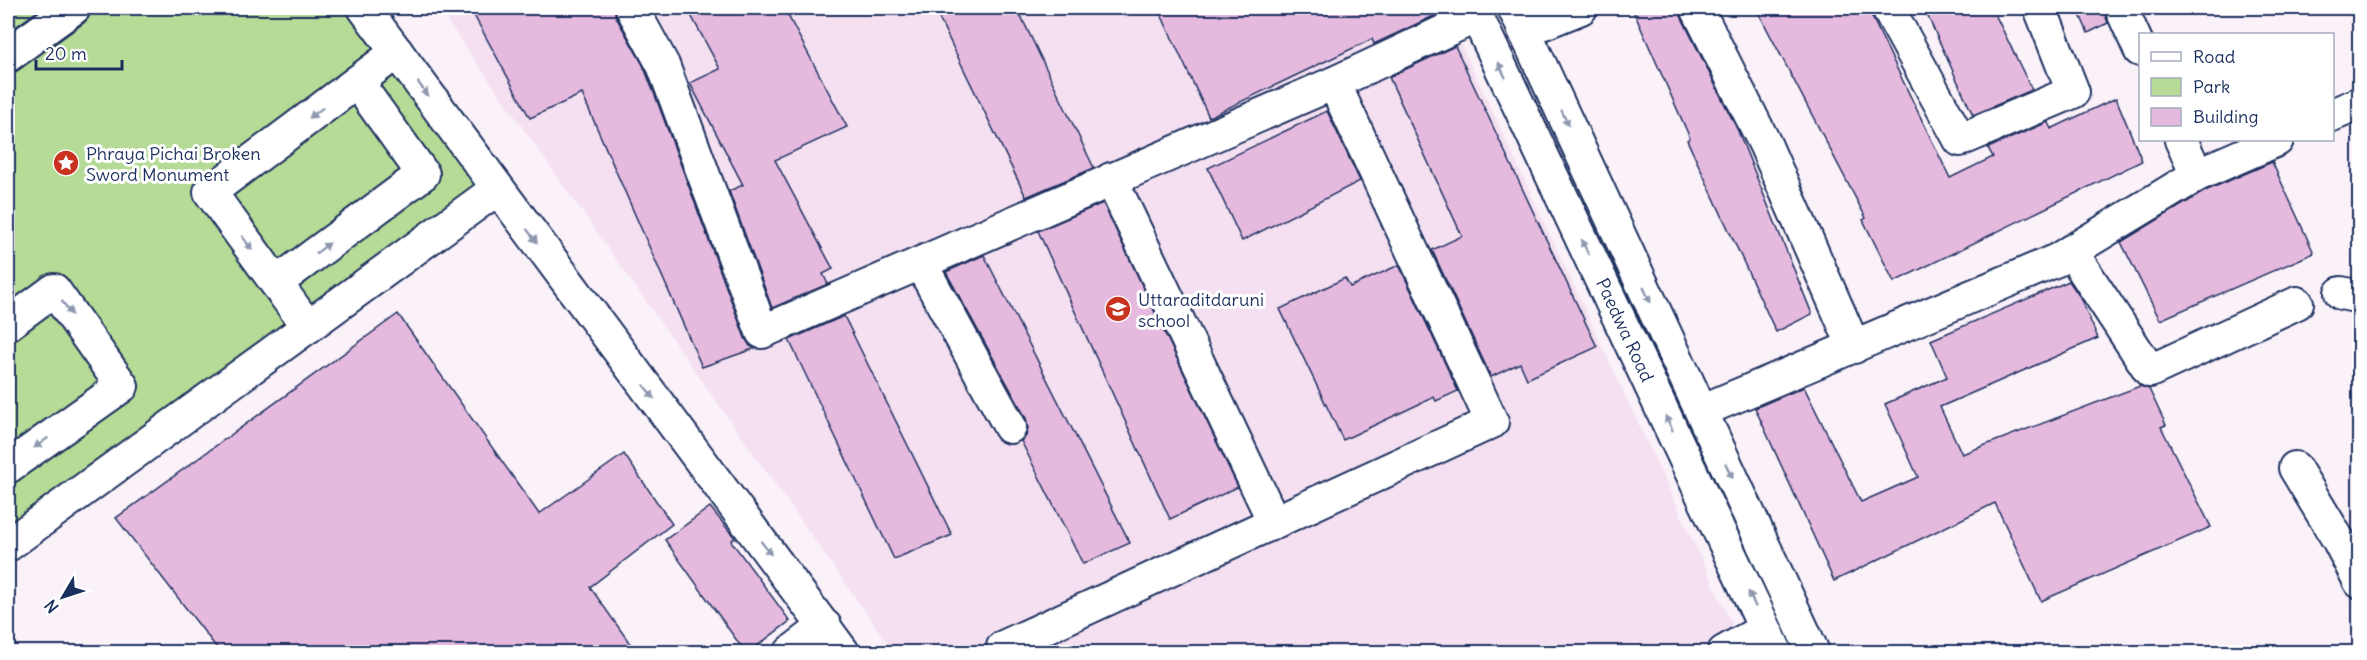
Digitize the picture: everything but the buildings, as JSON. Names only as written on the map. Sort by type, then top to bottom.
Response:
[{"type":"main road","points":[[8,55],[73,8]]},
{"type":"street","points":[[364,8],[843,652]]},
{"type":"street","points":[[632,8],[663,65],[762,332],[921,264],[1111,178],[1334,83],[1475,12]]},
{"type":"street","points":[[1581,8],[1519,19],[1813,652]]},
{"type":"street","points":[[1697,8],[1765,144],[1854,347]]},
{"type":"street","points":[[1888,8],[1960,140],[2073,92],[2040,8]]},
{"type":"street","points":[[2121,8],[2139,48]]},
{"type":"street","name":"Paedwa Road","points":[[1475,12],[1771,641]]},
{"type":"street","points":[[308,327],[210,192],[397,52]]},
{"type":"street","points":[[276,282],[423,174],[357,82]]},
{"type":"street","points":[[1003,647],[1492,422],[1334,83]]},
{"type":"street","points":[[2334,114],[2360,103]]},
{"type":"street","points":[[2181,141],[2197,175]]},
{"type":"street","points":[[1701,411],[2057,260],[2197,175],[2275,141]]},
{"type":"street","points":[[1111,178],[1274,522]]},
{"type":"street","points":[[8,545],[497,189]]},
{"type":"street","points":[[2072,251],[2150,371],[2297,303]]},
{"type":"street","points":[[921,264],[1010,428]]},
{"type":"street","points":[[8,324],[54,290],[122,386],[8,467]]},
{"type":"street","points":[[2295,468],[2339,541],[2360,582]]},
{"type":"street","points":[[790,652],[825,626]]},
{"type":"street","points":[[1724,652],[1771,641]]},
{"type":"shaded area","name":"Uttaraditdaruni school","points":[[438,8],[1444,8],[1745,652],[894,652]]},
{"type":"green space","points":[[8,8],[364,8],[497,189],[8,545]]},
{"type":"place","name":"Phraya Pichai Broken Sword Monument","points":[[66,163]]},
{"type":"place","name":"Uttaraditdaruni school","points":[[1118,309]]}]
